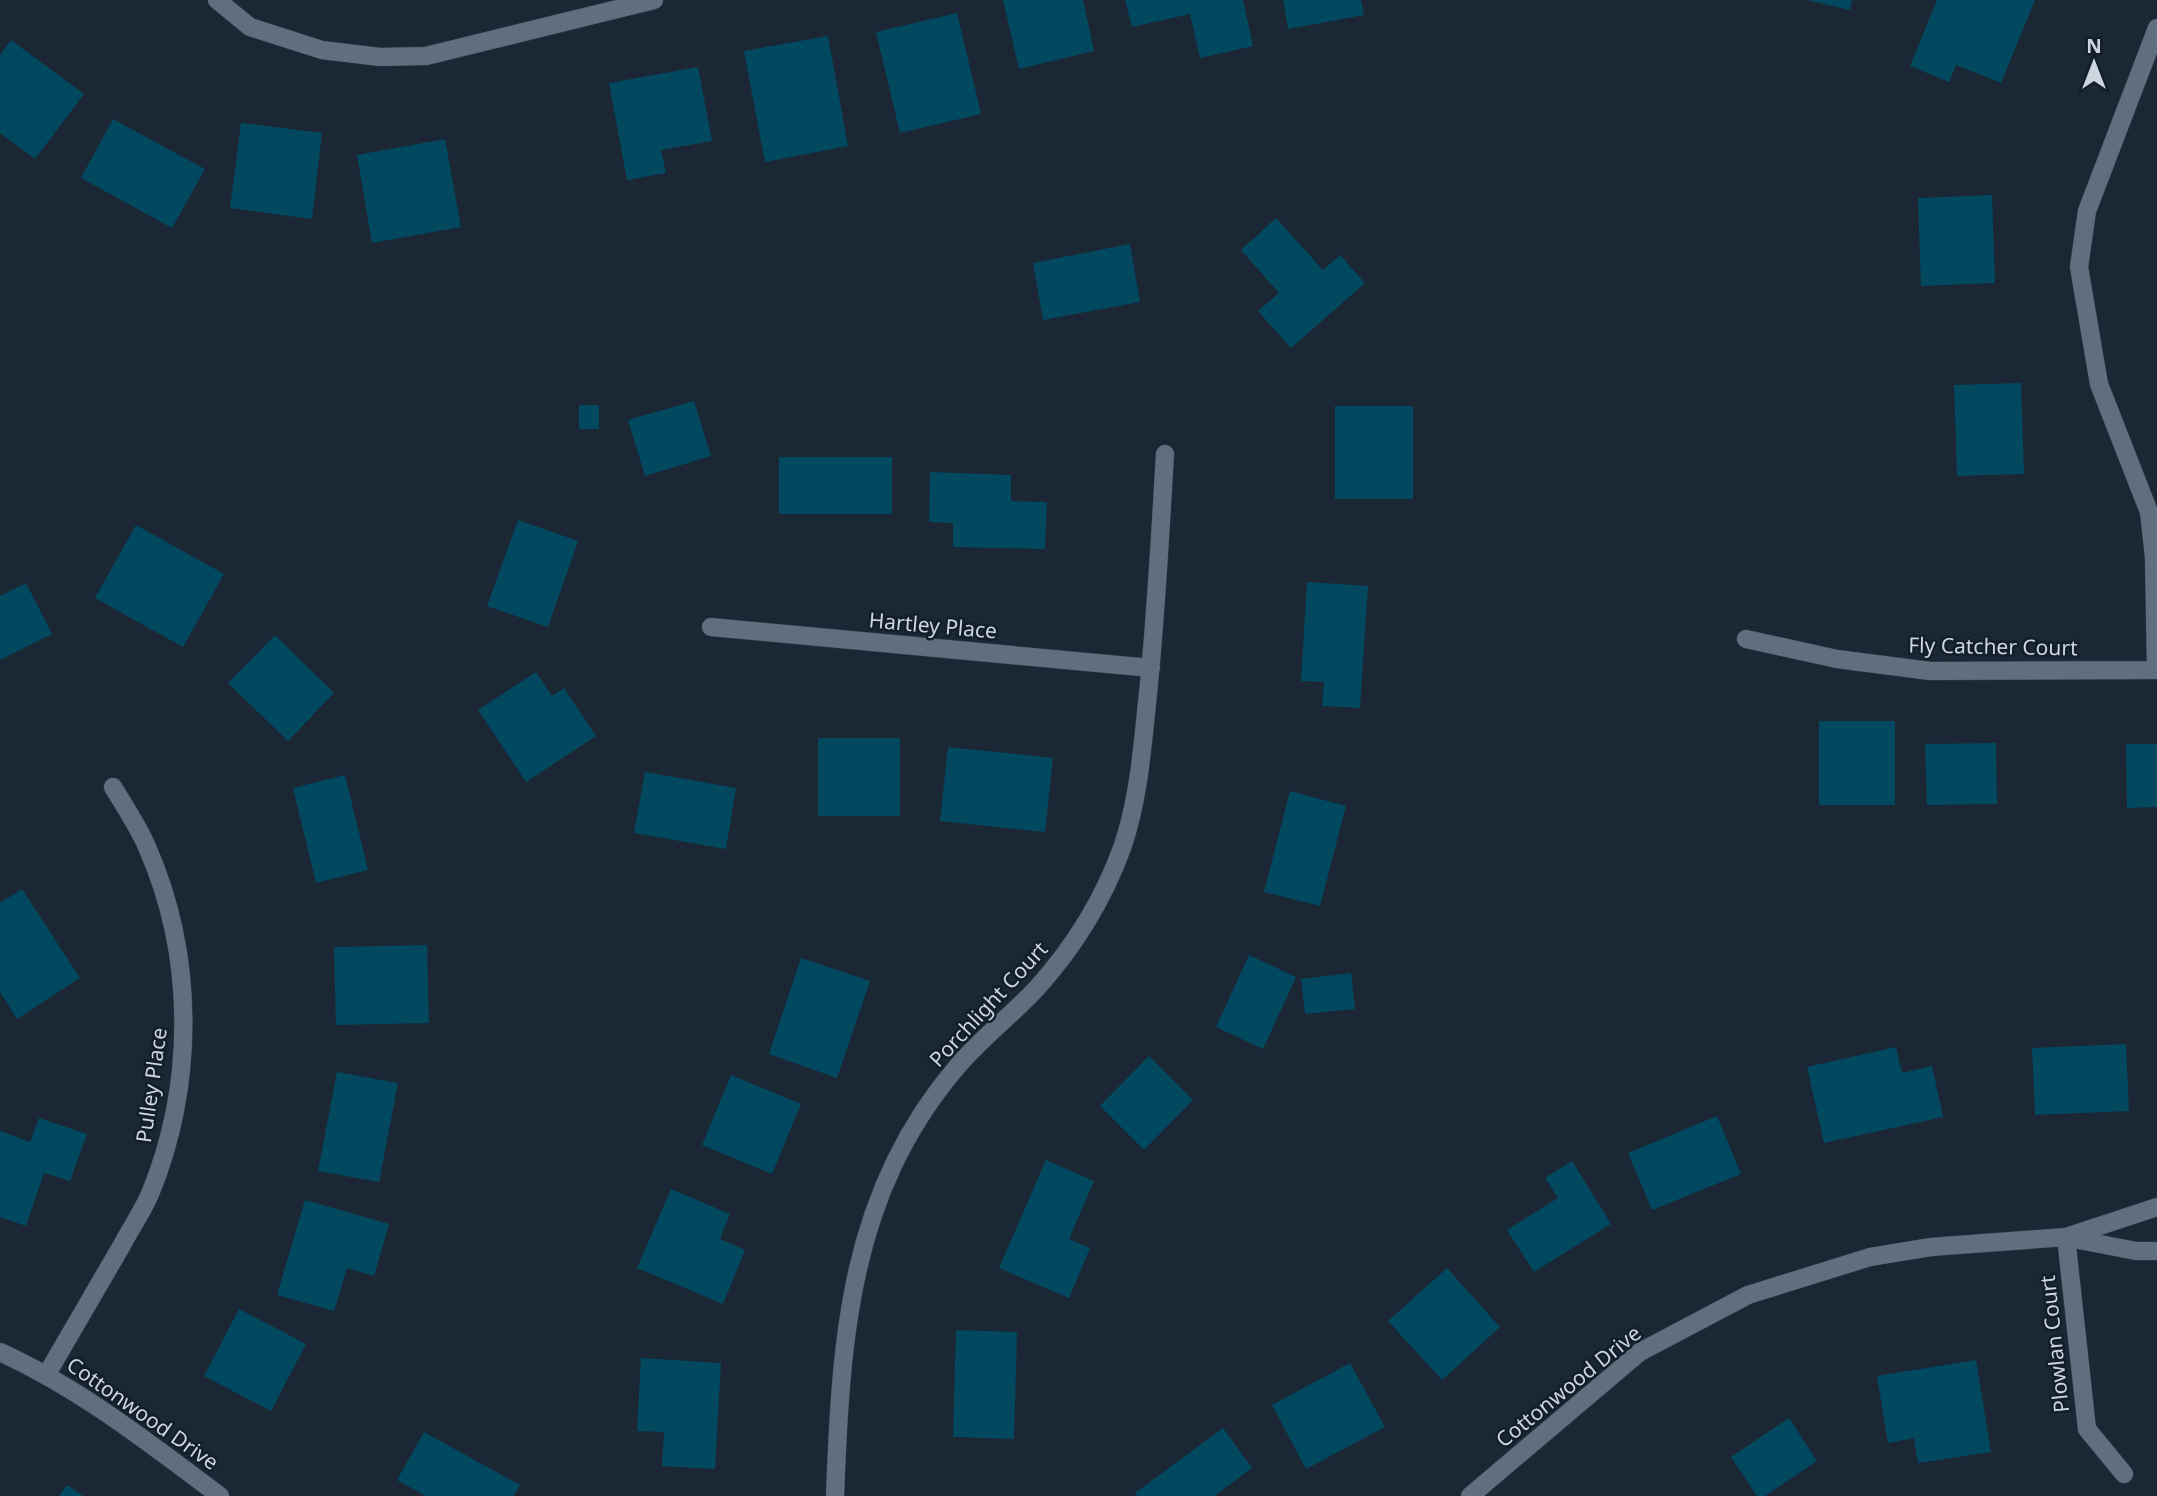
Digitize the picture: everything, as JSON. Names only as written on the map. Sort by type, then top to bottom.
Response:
[{"type":"street","points":[[217,0],[250,27],[322,50],[380,57],[426,56],[654,0]]},
{"type":"street","points":[[2157,28],[2087,211],[2079,267],[2099,384],[2149,512],[2154,557],[2157,670]]},
{"type":"street","name":"Porchlight Court","points":[[835,1496],[844,1333],[857,1266],[896,1156],[926,1107],[956,1067],[1068,951],[1097,903],[1122,848],[1140,775],[1151,668],[1165,454]]},
{"type":"street","name":"Hartley Place","points":[[711,627],[1151,668]]},
{"type":"street","name":"Fly Catcher Court","points":[[1746,639],[1837,659],[1930,671],[2157,670]]},
{"type":"street","name":"Pulley Place","points":[[47,1374],[149,1196],[172,1119],[183,1050],[184,999],[179,950],[166,901],[147,846],[113,787]]},
{"type":"street","name":"Cottonwood Drive","points":[[1470,1496],[1640,1352],[1748,1295],[1870,1257],[1931,1247],[2066,1237],[2157,1207]]},
{"type":"street","name":"Cottonwood Drive","points":[[2066,1237],[2136,1251],[2157,1251]]},
{"type":"street","name":"Plowlan Court","points":[[2066,1237],[2087,1429],[2124,1474]]},
{"type":"street","name":"Cottonwood Drive","points":[[0,1352],[47,1374],[114,1417],[220,1496]]},
{"type":"building","points":[[1003,0],[1083,0],[1094,51],[1019,69]]},
{"type":"building","points":[[1125,0],[1243,0],[1253,46],[1200,58],[1190,14],[1132,27]]},
{"type":"building","points":[[1283,0],[1361,0],[1364,15],[1288,29]]},
{"type":"building","points":[[1807,0],[1852,0],[1850,10]]},
{"type":"building","points":[[1937,0],[2035,0],[2001,83],[1956,65],[1949,82],[1910,66]]},
{"type":"building","points":[[957,13],[981,114],[900,133],[876,32]]},
{"type":"building","points":[[828,36],[848,146],[765,162],[744,51]]},
{"type":"building","points":[[11,40],[84,94],[35,159],[0,133],[0,55]]},
{"type":"building","points":[[698,67],[712,141],[661,150],[666,173],[627,180],[609,83]]},
{"type":"building","points":[[113,119],[205,169],[172,228],[81,178]]},
{"type":"building","points":[[241,123],[322,133],[312,219],[230,208]]},
{"type":"building","points":[[445,139],[461,227],[372,243],[357,155]]},
{"type":"building","points":[[1992,195],[1995,283],[1921,286],[1918,198]]},
{"type":"building","points":[[1276,218],[1323,270],[1340,255],[1365,283],[1291,348],[1258,311],[1279,293],[1241,250]]},
{"type":"building","points":[[1130,244],[1140,302],[1043,320],[1033,263]]},
{"type":"building","points":[[2021,383],[2024,474],[1957,476],[1954,385]]},
{"type":"building","points":[[694,401],[711,456],[645,476],[628,420]]},
{"type":"building","points":[[579,405],[599,405],[599,429],[579,429]]},
{"type":"building","points":[[1335,406],[1413,406],[1413,499],[1335,499]]},
{"type":"building","points":[[779,457],[892,457],[892,514],[779,514]]},
{"type":"building","points":[[930,472],[1011,475],[1011,501],[1047,502],[1045,549],[953,547],[953,523],[929,522]]},
{"type":"building","points":[[518,520],[578,541],[548,627],[487,606]]},
{"type":"building","points":[[136,525],[224,574],[183,647],[95,598]]},
{"type":"building","points":[[1307,582],[1368,586],[1360,708],[1322,706],[1324,682],[1301,681]]},
{"type":"building","points":[[26,583],[52,634],[0,660],[0,596]]},
{"type":"building","points":[[275,635],[334,693],[288,741],[228,683]]},
{"type":"building","points":[[536,672],[552,696],[564,688],[596,736],[526,782],[478,710]]},
{"type":"building","points":[[1819,721],[1895,721],[1895,805],[1819,805]]},
{"type":"building","points":[[818,738],[900,738],[900,816],[818,816]]},
{"type":"building","points":[[1996,743],[1997,804],[1927,805],[1925,744]]},
{"type":"building","points":[[2126,744],[2157,744],[2157,807],[2127,808]]},
{"type":"building","points":[[948,747],[1053,758],[1045,832],[940,821]]},
{"type":"building","points":[[645,772],[736,788],[726,849],[634,833]]},
{"type":"building","points":[[345,775],[368,870],[316,883],[293,788]]},
{"type":"building","points":[[1290,791],[1346,806],[1320,906],[1264,892]]},
{"type":"building","points":[[22,889],[80,978],[17,1019],[0,992],[0,903]]},
{"type":"building","points":[[427,945],[429,1023],[336,1025],[334,947]]},
{"type":"building","points":[[1249,955],[1296,977],[1263,1049],[1216,1027]]},
{"type":"building","points":[[801,958],[870,981],[837,1078],[769,1054]]},
{"type":"building","points":[[1351,973],[1355,1009],[1305,1014],[1301,979]]},
{"type":"building","points":[[2126,1044],[2129,1111],[2035,1115],[2032,1048]]},
{"type":"building","points":[[1896,1047],[1902,1073],[1932,1066],[1943,1117],[1824,1143],[1807,1067]]},
{"type":"building","points":[[1149,1056],[1193,1100],[1144,1150],[1100,1106]]},
{"type":"building","points":[[337,1072],[398,1083],[379,1182],[318,1171]]},
{"type":"building","points":[[731,1075],[801,1104],[772,1174],[702,1145]]},
{"type":"building","points":[[1717,1116],[1741,1174],[1652,1210],[1628,1153]]},
{"type":"building","points":[[39,1118],[87,1134],[70,1181],[44,1173],[26,1226],[0,1217],[0,1131],[30,1142]]},
{"type":"building","points":[[1046,1160],[1094,1181],[1069,1239],[1090,1248],[1069,1298],[999,1268]]},
{"type":"building","points":[[1572,1161],[1611,1224],[1534,1272],[1507,1230],[1558,1198],[1545,1178]]},
{"type":"building","points":[[671,1189],[730,1214],[720,1239],[745,1250],[723,1304],[637,1268]]},
{"type":"building","points":[[305,1200],[389,1224],[374,1276],[347,1268],[334,1311],[277,1295]]},
{"type":"building","points":[[1447,1268],[1500,1327],[1442,1380],[1388,1321]]},
{"type":"building","points":[[239,1309],[306,1344],[271,1411],[204,1376]]},
{"type":"building","points":[[956,1330],[1017,1332],[1014,1439],[953,1437]]},
{"type":"building","points":[[641,1358],[721,1363],[715,1469],[662,1466],[664,1432],[637,1431]]},
{"type":"building","points":[[1976,1360],[1991,1452],[1918,1463],[1914,1438],[1888,1443],[1877,1376]]},
{"type":"building","points":[[1350,1363],[1385,1427],[1306,1469],[1272,1405]]},
{"type":"building","points":[[1789,1418],[1817,1461],[1765,1496],[1757,1496],[1731,1457]]},
{"type":"building","points":[[1223,1428],[1252,1468],[1214,1496],[1137,1496],[1135,1493]]},
{"type":"building","points":[[424,1432],[520,1485],[513,1496],[426,1496],[397,1480]]},
{"type":"building","points":[[67,1485],[83,1496],[59,1496]]}]
